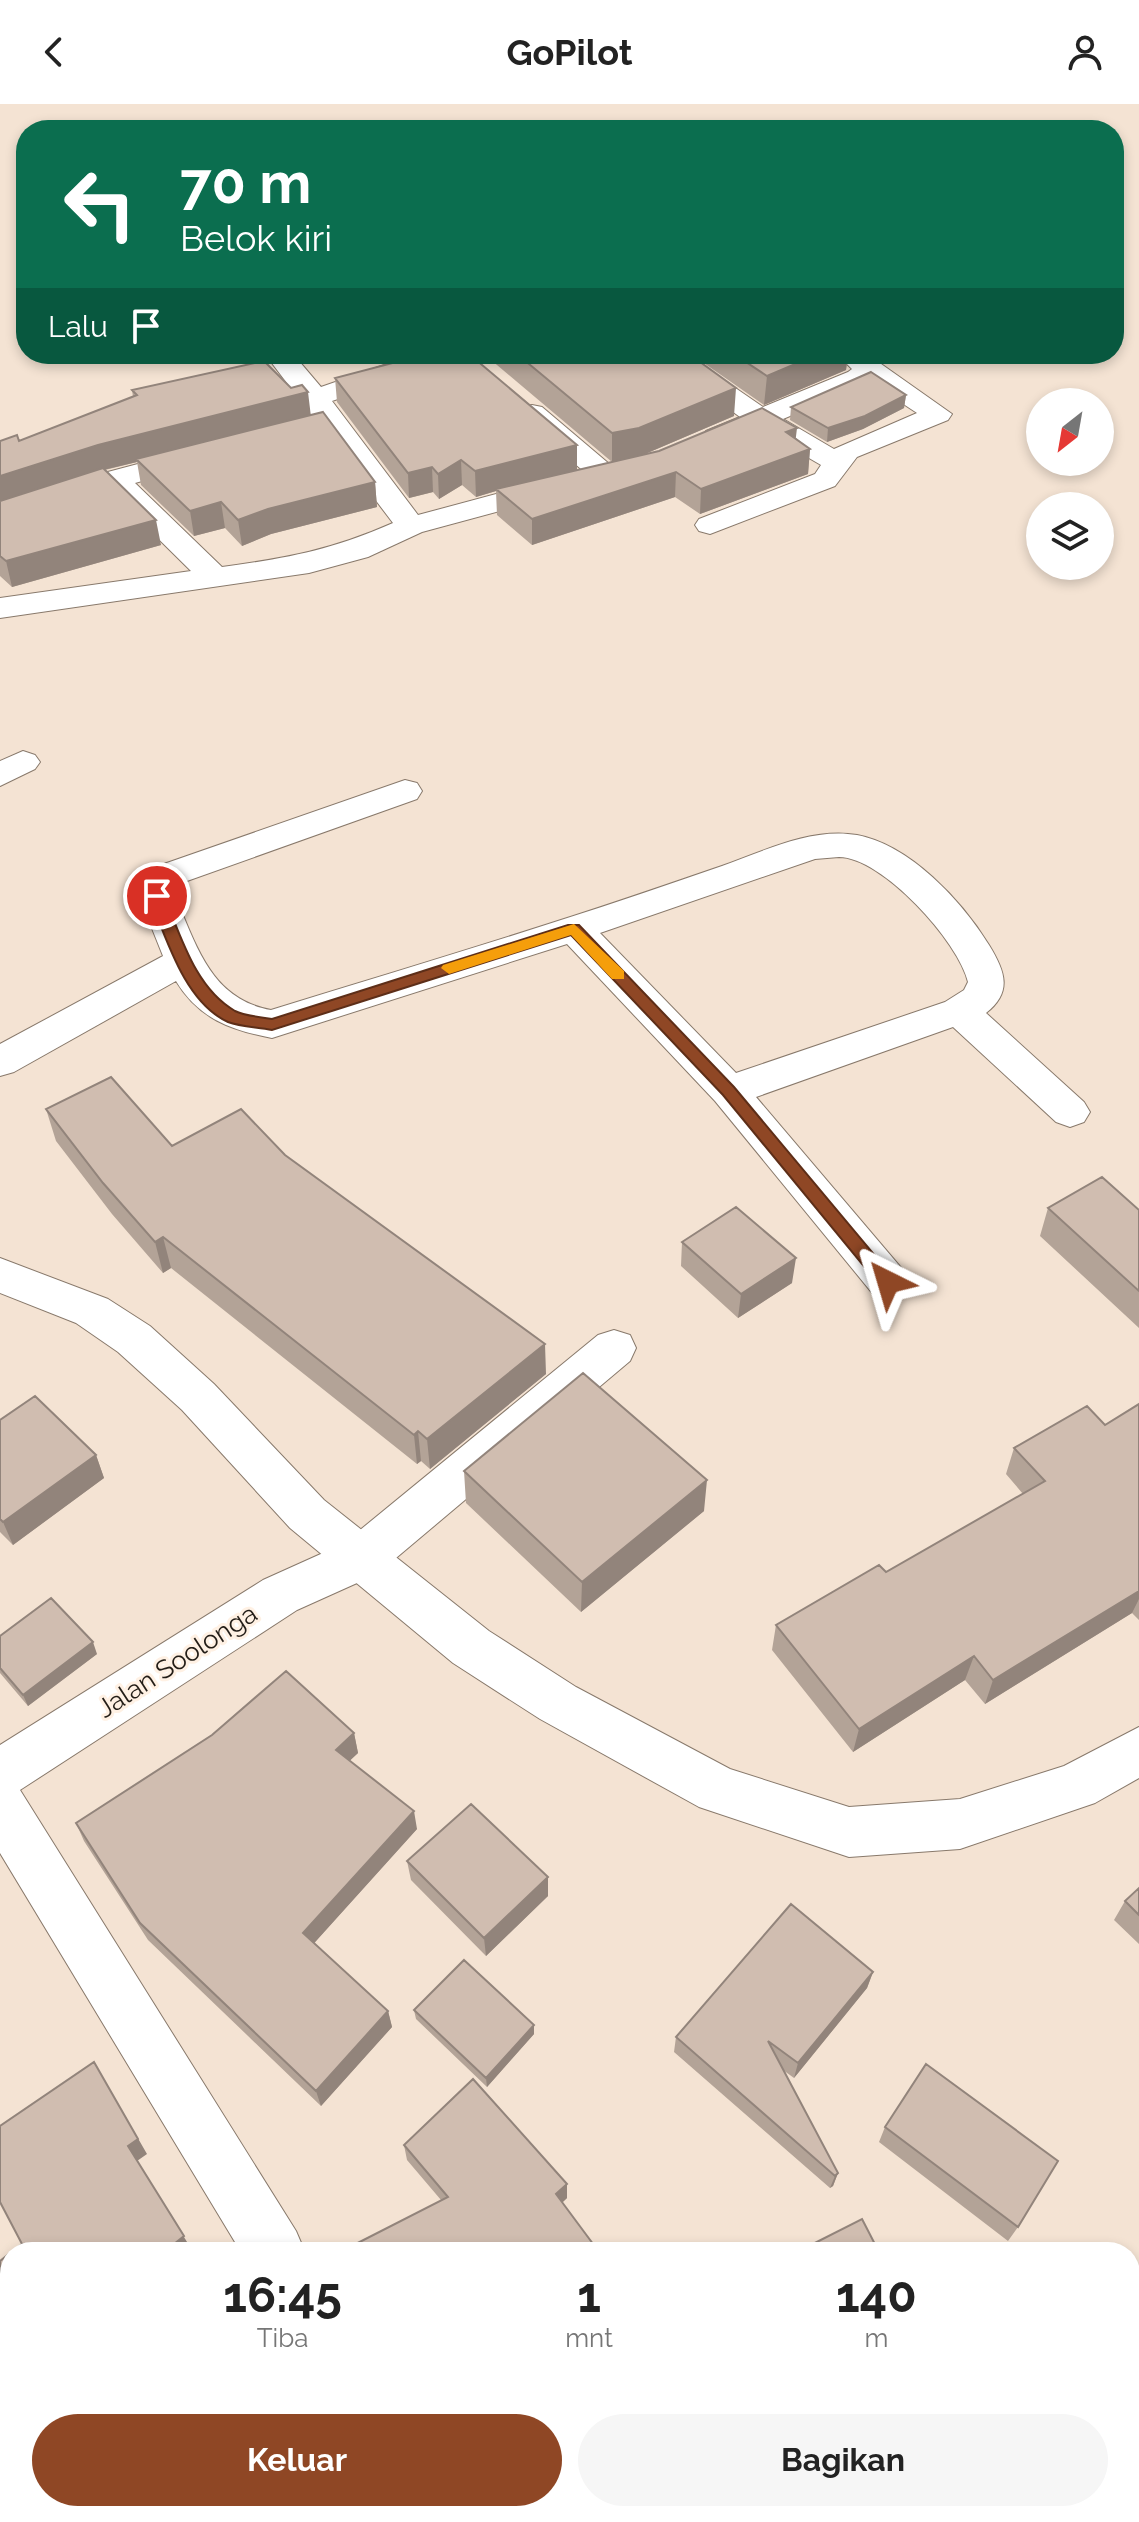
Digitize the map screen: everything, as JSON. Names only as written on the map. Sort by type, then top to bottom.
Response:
[{"type":"street","points":[[287,364],[411,526]]},
{"type":"street","points":[[303,430],[324,410],[422,364]]},
{"type":"street","points":[[682,364],[760,418],[838,463]]},
{"type":"street","points":[[685,450],[858,378],[859,364]]},
{"type":"street","points":[[710,525],[825,480],[847,451],[938,414],[862,364]]},
{"type":"street","points":[[510,394],[604,474]]},
{"type":"street","points":[[0,516],[114,479],[230,449]]},
{"type":"street","points":[[0,608],[309,564],[357,550],[411,526],[604,474],[636,469]]},
{"type":"street","points":[[114,479],[216,578]]},
{"type":"street","points":[[405,791],[174,873],[161,883],[157,896],[183,961],[210,1001],[233,1017],[272,1024],[574,929],[811,848],[841,845],[867,849],[895,864],[971,946],[985,966],[987,984],[976,1003],[729,1091]]},
{"type":"street","points":[[574,929],[729,1091],[888,1282]]},
{"type":"street","points":[[0,1062],[183,961]]},
{"type":"street","points":[[959,1011],[1070,1112]]},
{"type":"street","points":[[0,1275],[92,1311],[134,1339],[198,1397],[307,1514],[471,1647],[558,1703],[718,1790],[849,1832],[960,1824],[1077,1786],[1139,1751]]},
{"type":"street","name":"Jalan Soolonga","points":[[0,1774],[280,1595],[360,1559],[614,1348]]},
{"type":"street","points":[[0,1805],[269,2242]]},
{"type":"building","points":[[250,364],[267,364],[291,388],[302,385],[308,392],[98,445],[0,476],[0,441],[17,435],[19,441],[137,395],[132,390]]},
{"type":"building","points":[[389,364],[481,364],[577,445],[475,471],[461,460],[438,474],[432,467],[408,473],[335,378]]},
{"type":"building","points":[[529,364],[703,364],[736,388],[639,428],[612,433]]},
{"type":"building","points":[[749,364],[795,364],[767,376]]},
{"type":"building","points":[[871,372],[906,395],[865,416],[828,428],[791,407]]},
{"type":"building","points":[[762,408],[797,428],[786,432],[810,449],[701,489],[676,472],[532,519],[496,489],[659,451]]},
{"type":"building","points":[[323,412],[375,482],[268,509],[238,520],[221,502],[190,511],[136,459]]},
{"type":"building","points":[[103,468],[156,520],[6,561],[0,556],[0,501]]},
{"type":"building","points":[[111,1077],[172,1146],[241,1109],[285,1155],[545,1344],[427,1439],[418,1431],[414,1435],[163,1237],[155,1242],[103,1183],[46,1109]]},
{"type":"building","points":[[1102,1177],[1139,1210],[1139,1291],[1048,1208]]},
{"type":"building","points":[[736,1207],[796,1258],[741,1294],[682,1242]]},
{"type":"building","points":[[583,1373],[707,1480],[582,1582],[464,1471]]},
{"type":"building","points":[[35,1396],[96,1455],[3,1522],[0,1519],[0,1420]]},
{"type":"building","points":[[1139,1404],[1139,1591],[993,1680],[974,1656],[859,1729],[776,1625],[879,1565],[886,1572],[1045,1481],[1014,1448],[1087,1406],[1105,1425]]},
{"type":"building","points":[[51,1598],[93,1642],[23,1695],[0,1668],[0,1636]]},
{"type":"building","points":[[286,1671],[354,1733],[336,1750],[414,1811],[303,1933],[388,2011],[316,2091],[140,1923],[76,1823],[212,1735]]},
{"type":"building","points":[[471,1804],[548,1877],[484,1938],[407,1861]]},
{"type":"building","points":[[1139,1888],[1139,1915],[1125,1901]]},
{"type":"building","points":[[791,1904],[873,1972],[798,2063],[768,2041],[838,2173],[835,2176],[676,2037]]},
{"type":"building","points":[[464,1960],[534,2025],[486,2078],[414,2010]]},
{"type":"building","points":[[94,2062],[138,2139],[128,2146],[184,2236],[176,2242],[21,2242],[0,2202],[0,2126]]},
{"type":"building","points":[[926,2064],[1058,2161],[1018,2227],[885,2127]]},
{"type":"building","points":[[473,2079],[567,2184],[556,2194],[592,2242],[360,2242],[448,2197],[404,2145]]},
{"type":"building","points":[[862,2219],[874,2242],[817,2242]]},
{"type":"slow traffic","points":[[449,968],[574,929],[618,975]]},
{"type":"route","points":[[157,896],[183,961],[210,1001],[233,1017],[247,1022],[272,1024],[574,929],[729,1091],[888,1282]]}]
